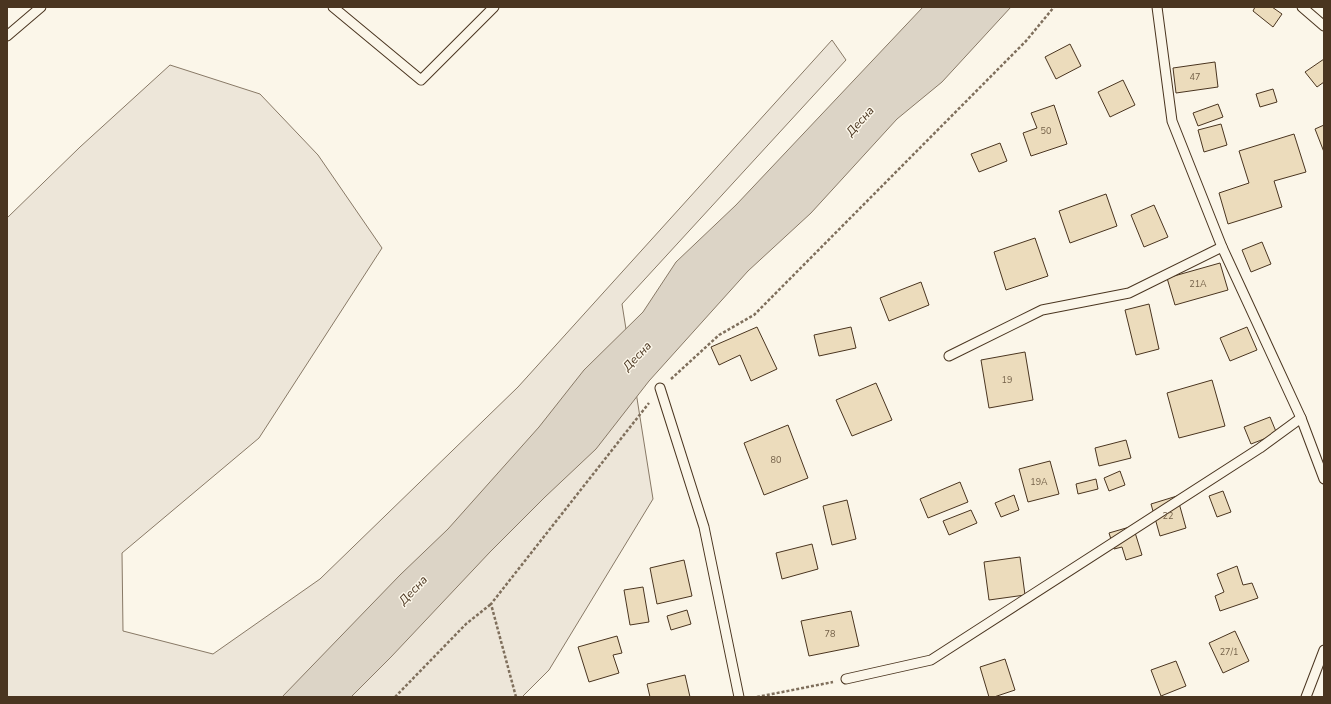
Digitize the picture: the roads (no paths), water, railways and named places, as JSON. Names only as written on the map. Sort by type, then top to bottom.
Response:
[{"type":"lane","points":[[7,36],[41,7]]},
{"type":"lane","points":[[333,7],[421,80],[494,7]]},
{"type":"lane","points":[[1158,7],[1172,121],[1222,247],[1301,418],[1324,479]]},
{"type":"lane","points":[[1302,7],[1324,26]]},
{"type":"lane","points":[[949,356],[1042,310],[1129,293],[1222,247]]},
{"type":"lane","points":[[660,388],[704,527],[739,697]]},
{"type":"lane","points":[[846,680],[931,660],[1254,452],[1301,418]]},
{"type":"lane","points":[[1306,697],[1324,650]]},
{"type":"water","name":"Десна","points":[[923,7],[1011,7],[942,82],[897,119],[811,213],[748,271],[649,381],[596,449],[490,552],[351,697],[282,697],[400,575],[448,529],[539,427],[584,370],[643,312],[676,262],[736,205]]}]
